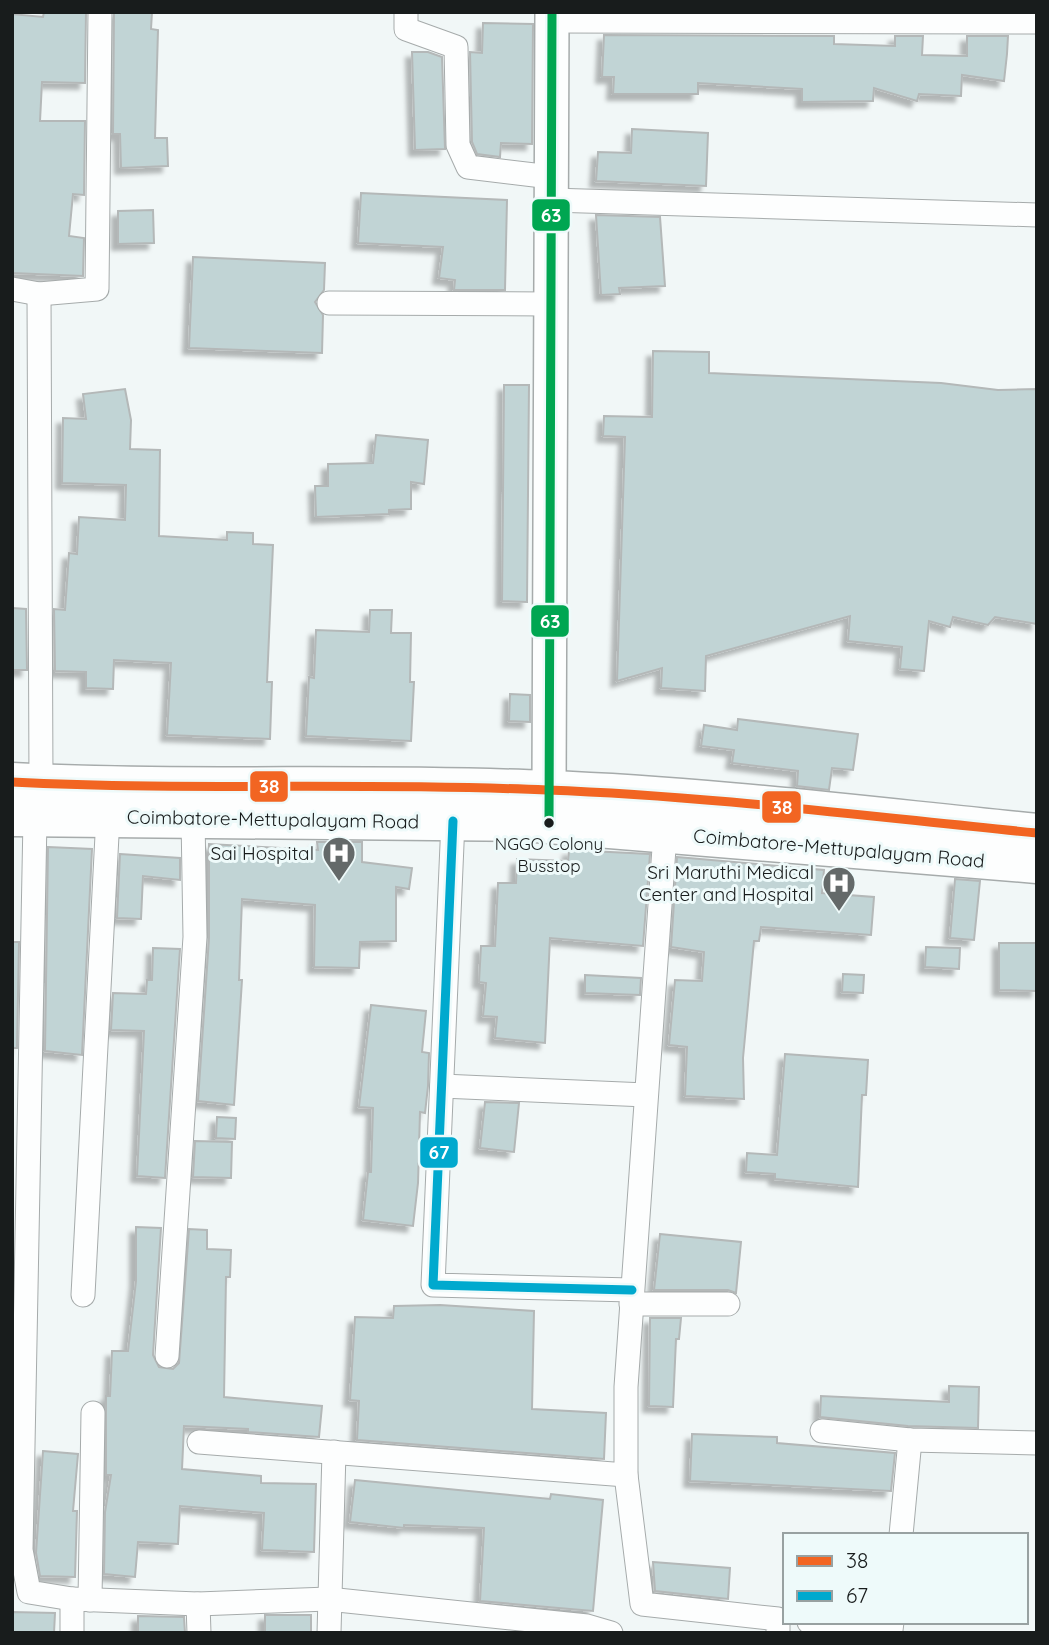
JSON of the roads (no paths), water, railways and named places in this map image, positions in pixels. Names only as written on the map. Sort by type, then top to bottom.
[{"type":"highway","points":[[25,800],[780,808],[1037,834]]},
{"type":"highway","name":"Coimbatore-Mettupalayam Road","points":[[25,800],[108,817],[453,821],[549,807],[665,834],[1037,864]]},
{"type":"street","points":[[12,289],[39,294],[97,289],[100,12]]},
{"type":"street","points":[[406,12],[406,29],[456,47],[458,145],[468,167],[551,188],[1037,215]]},
{"type":"street","points":[[549,807],[552,17],[1006,17],[1037,22]]},
{"type":"street","points":[[39,294],[25,800],[21,1550],[29,1592],[81,1600],[198,1604],[328,1599],[473,1623],[587,1626],[611,1633]]},
{"type":"street","points":[[329,303],[551,304]]},
{"type":"street","points":[[83,1295],[108,817]]},
{"type":"street","points":[[167,1356],[195,937],[193,818]]},
{"type":"street","points":[[453,821],[433,1285],[727,1304]]},
{"type":"street","points":[[665,834],[631,1297],[626,1475],[642,1604],[780,1624]]},
{"type":"street","points":[[442,1086],[646,1095]]},
{"type":"street","points":[[72,1633],[81,1600],[93,1413]]},
{"type":"street","points":[[822,1431],[910,1440],[1037,1443]]},
{"type":"street","points":[[901,1533],[910,1440]]},
{"type":"street","points":[[199,1442],[626,1475]]},
{"type":"street","points":[[329,1633],[334,1452]]},
{"type":"street","points":[[198,1604],[199,1633]]},
{"type":"street","points":[[830,1624],[891,1630],[892,1624]]},
{"type":"place","name":"NGGO Colony Busstop","points":[[549,823]]},
{"type":"place","name":"Sai Hospital","points":[[339,883]]},
{"type":"place","name":"Sri Maruthi Medical Center and Hospital","points":[[839,913]]}]
